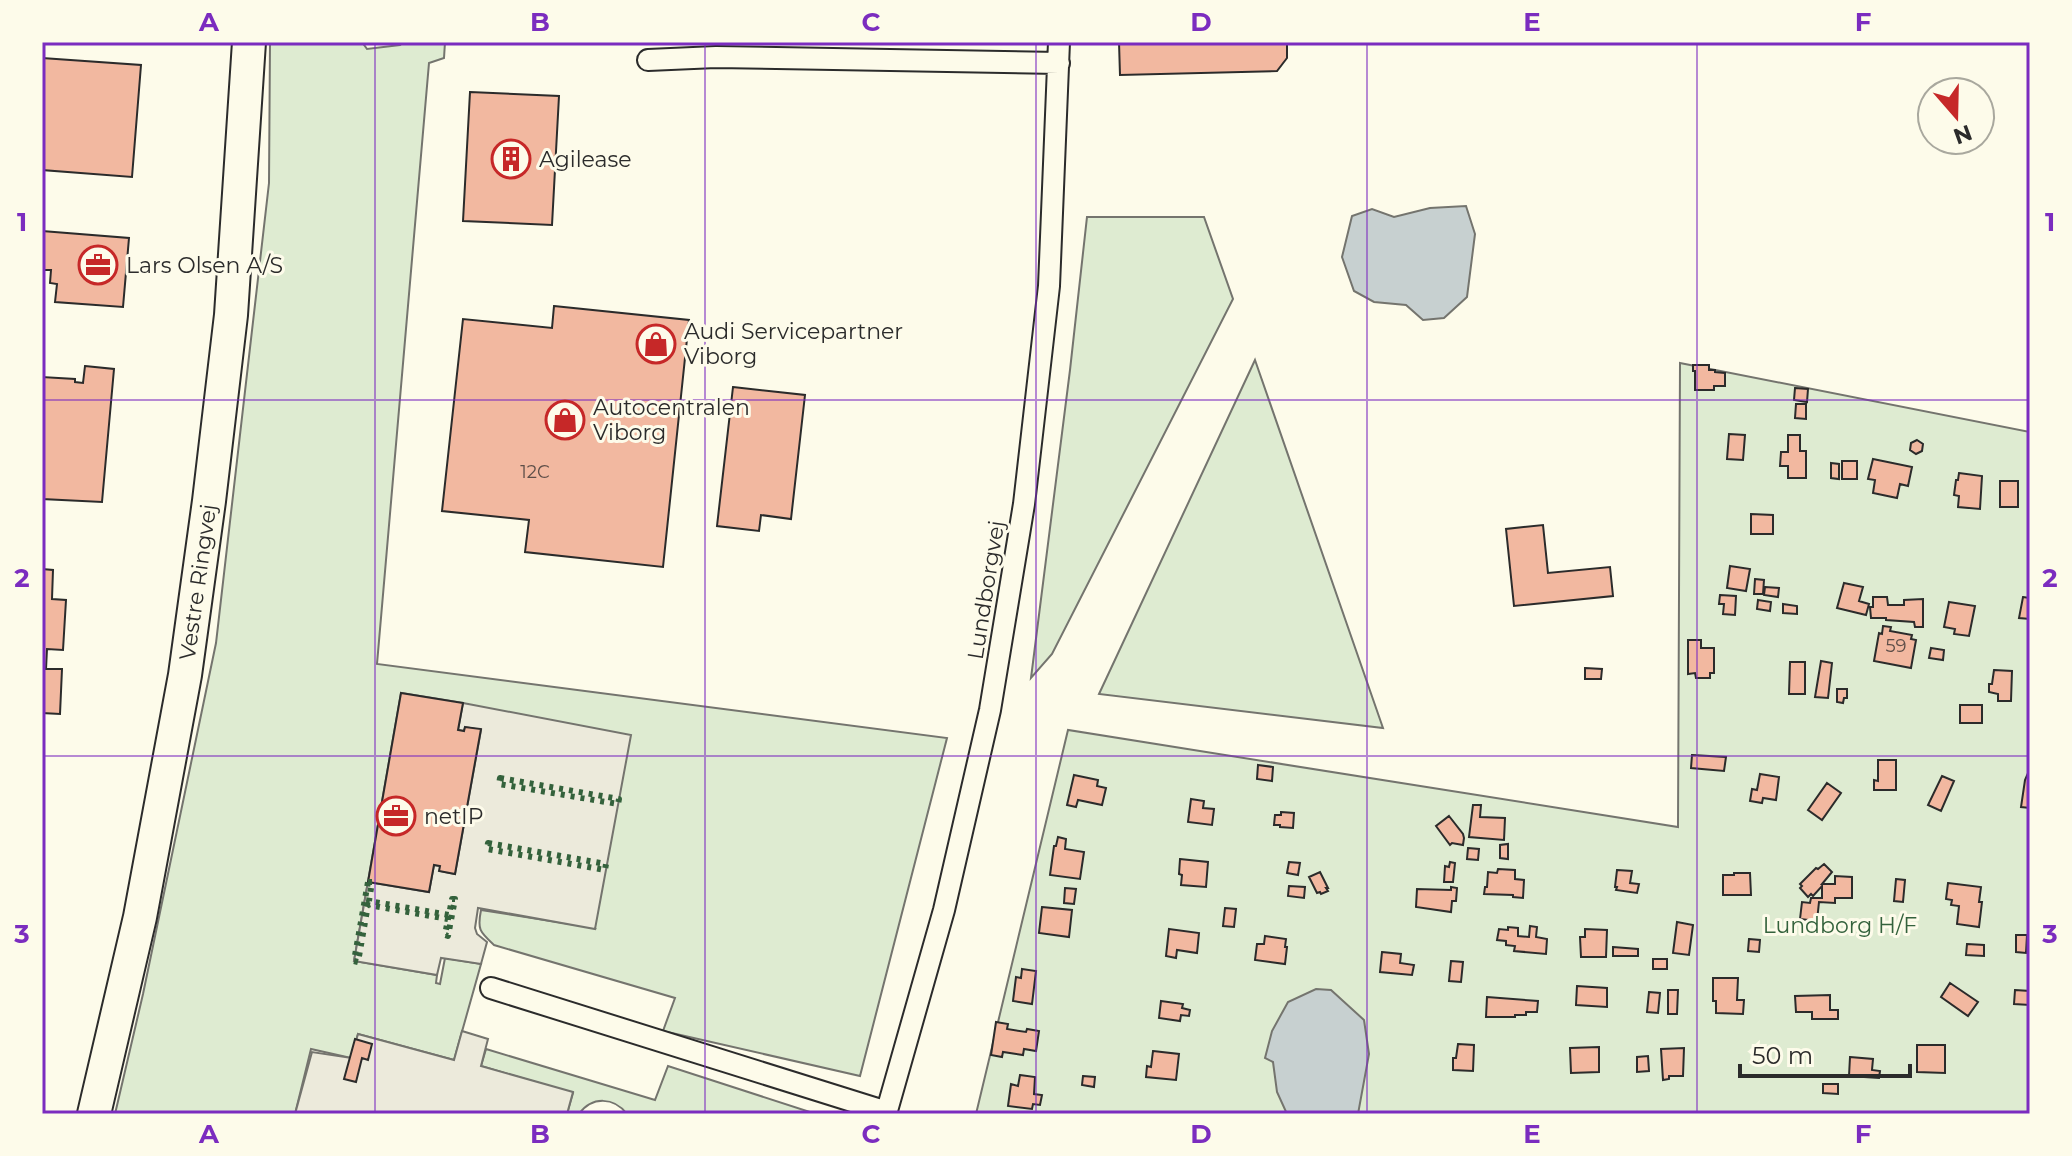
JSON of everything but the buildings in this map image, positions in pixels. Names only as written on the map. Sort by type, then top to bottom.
[{"type":"main road","name":"Vestre Ringvej","points":[[94,1114],[140,917],[185,675],[231,315],[249,42]]},
{"type":"street","name":"Lundborgvej","points":[[491,988],[887,1113],[944,910],[990,710],[1022,519],[1049,286],[1059,42]]},
{"type":"street","points":[[648,60],[716,57],[1059,63]]},
{"type":"green space","points":[[270,42],[362,42],[367,49],[404,42],[445,42],[444,58],[429,63],[377,664],[947,738],[860,1076],[663,1031],[675,998],[494,945],[481,930],[481,910],[595,928],[463,703],[401,693],[354,961],[437,975],[436,983],[440,984],[445,958],[481,964],[454,1060],[358,1034],[351,1058],[311,1049],[295,1114],[115,1114],[216,643],[269,183]]},
{"type":"green space","points":[[1087,217],[1204,217],[1233,299],[1052,654],[1031,678],[1070,370]]},
{"type":"green space","points":[[1255,360],[1383,728],[1099,694]]},
{"type":"green space","name":"Lundborg H/F","points":[[1680,363],[2030,432],[2030,1114],[976,1114],[1068,730],[1678,827]]},
{"type":"green space","points":[[486,1049],[655,1100],[668,1066],[816,1114],[627,1114],[616,1104],[603,1101],[590,1104],[579,1114],[567,1114],[573,1093],[481,1066]]},
{"type":"shaded area","points":[[1466,206],[1475,234],[1467,297],[1444,318],[1423,320],[1406,305],[1374,302],[1354,291],[1342,257],[1352,216],[1372,209],[1394,217],[1430,208]]},
{"type":"shaded area","points":[[463,703],[631,735],[595,929],[478,908],[475,928],[487,942],[481,964],[441,958],[437,975],[354,961],[368,882],[429,892],[434,865],[440,866],[440,871],[455,874],[481,730],[465,727],[464,731],[458,730]]},
{"type":"shaded area","points":[[1316,989],[1331,990],[1364,1020],[1369,1054],[1358,1114],[1287,1114],[1277,1092],[1273,1062],[1265,1058],[1272,1031],[1288,1002]]},
{"type":"shaded area","points":[[462,1031],[488,1039],[481,1066],[573,1092],[567,1114],[295,1114],[312,1052],[351,1058],[358,1034],[454,1060]]},
{"type":"hedge","points":[[500,778],[619,799],[618,804],[499,784],[500,778]]},
{"type":"hedge","points":[[488,843],[606,864],[605,870],[487,849],[488,843]]},
{"type":"hedge","points":[[368,882],[372,882],[369,901],[449,915],[452,899],[455,899],[448,936],[445,935],[448,919],[368,905],[358,962],[354,961],[368,882]]},
{"type":"place","name":"Agilease","points":[[511,159]]},
{"type":"place","name":"Lars Olsen A/S","points":[[98,265]]},
{"type":"place","name":"Audi Servicepartner Viborg","points":[[656,344]]},
{"type":"place","name":"Autocentralen Viborg","points":[[565,420]]},
{"type":"place","name":"netIP","points":[[396,816]]}]
